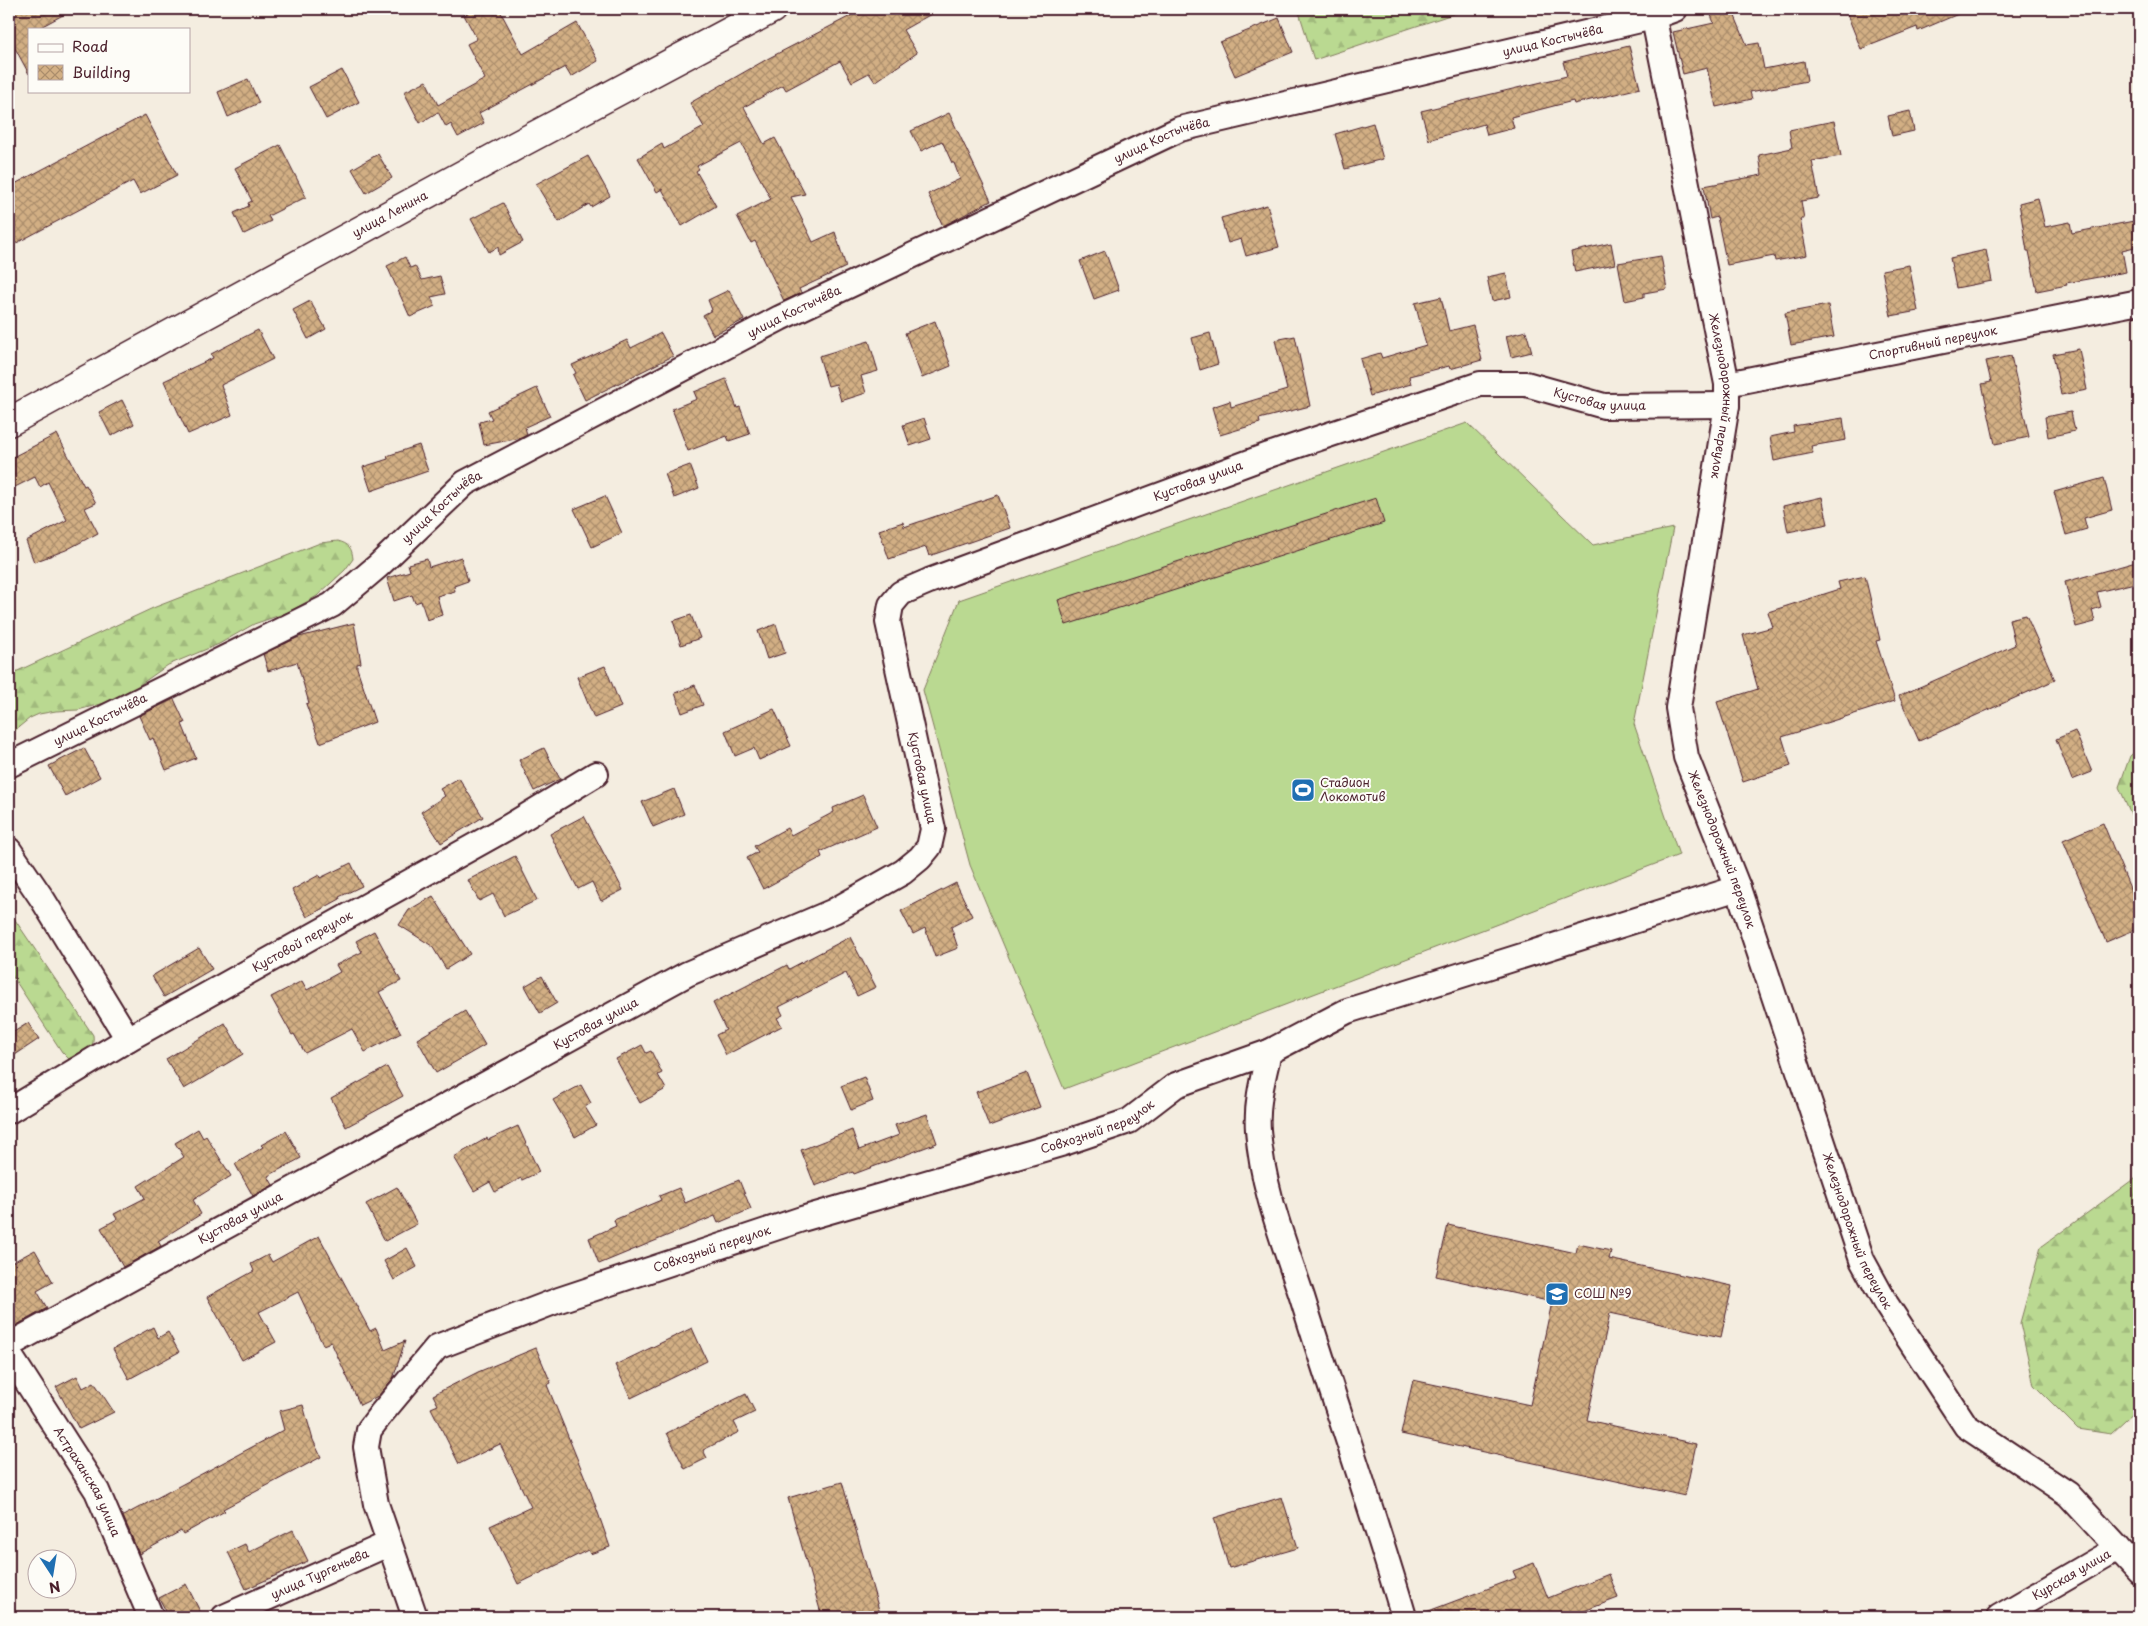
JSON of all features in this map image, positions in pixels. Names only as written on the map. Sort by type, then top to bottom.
[{"type":"main road","name":"улица Ленина","points":[[9,422],[519,144],[772,9]]},
{"type":"street","name":"улица Костычёва","points":[[9,765],[332,605],[378,566],[466,483],[780,318],[1180,129],[1652,13],[1675,9]]},
{"type":"street","name":"Железнодорожный переулок","points":[[1652,13],[1727,394],[1678,708],[1686,757],[1738,888],[1862,1260],[1886,1304],[1966,1426],[2068,1494],[2139,1571]]},
{"type":"street","name":"Спортивный переулок","points":[[1727,394],[2139,302]]},
{"type":"street","name":"Кустовая улица","points":[[9,1345],[688,974],[834,911],[903,872],[920,858],[929,847],[933,829],[888,622],[891,605],[901,593],[1269,455],[1480,384],[1526,384],[1604,406],[1727,394]]},
{"type":"street","name":"Кустовой переулок","points":[[9,1111],[128,1038],[510,826],[596,774]]},
{"type":"street","points":[[9,850],[43,900],[128,1038]]},
{"type":"street","name":"Совхозный переулок","points":[[415,1617],[388,1544],[376,1504],[366,1447],[370,1430],[381,1414],[437,1347],[559,1300],[802,1219],[1064,1143],[1129,1121],[1176,1085],[1269,1052],[1347,1011],[1738,888]]},
{"type":"street","points":[[1269,1052],[1259,1098],[1258,1128],[1262,1173],[1386,1554],[1404,1617]]},
{"type":"street","name":"Астраханская улица","points":[[9,1354],[97,1491],[151,1617]]},
{"type":"street","name":"улица Тургеньева","points":[[224,1617],[388,1544]]},
{"type":"street","name":"Курская улица","points":[[1998,1617],[2118,1548]]},
{"type":"green space","points":[[1298,9],[1468,9],[1314,60]]},
{"type":"green space","name":"Стадион Локомотив","points":[[1467,423],[1593,545],[1673,528],[1634,724],[1679,855],[1064,1089],[970,865],[923,690],[959,600]]},
{"type":"green space","points":[[338,541],[349,547],[353,559],[345,570],[317,596],[289,612],[254,624],[219,644],[168,665],[128,693],[112,701],[78,710],[39,714],[30,718],[9,735],[9,675],[153,608],[320,543]]},
{"type":"green space","points":[[2139,748],[2139,832],[2119,787],[2130,756]]},
{"type":"green space","points":[[9,911],[93,1035],[92,1045],[84,1054],[69,1059],[62,1052],[9,971]]},
{"type":"green space","points":[[2139,1175],[2139,1408],[2111,1434],[2078,1429],[2034,1385],[2020,1323],[2041,1247]]},
{"type":"building","points":[[9,9],[74,9],[39,28],[28,28],[28,72],[9,37]]},
{"type":"building","points":[[476,9],[499,9],[523,54],[577,23],[598,61],[571,77],[565,67],[479,113],[484,123],[458,137],[451,124],[446,127],[438,112],[420,123],[404,92],[426,81],[438,105],[485,79],[467,44],[477,39],[464,15]]},
{"type":"building","points":[[864,9],[940,9],[903,30],[917,53],[875,82],[869,73],[852,82],[840,61],[786,90],[783,85],[744,107],[764,144],[775,138],[805,194],[791,197],[813,242],[835,232],[846,267],[799,289],[801,293],[784,301],[755,241],[751,243],[737,216],[771,199],[741,143],[697,166],[699,169],[696,171],[716,206],[682,226],[662,189],[657,192],[638,158],[662,144],[664,149],[704,127],[690,103],[769,58]]},
{"type":"building","points":[[1726,9],[1732,9],[1747,45],[1759,43],[1764,69],[1804,61],[1807,81],[1750,92],[1752,99],[1716,107],[1707,68],[1683,74],[1673,32],[1714,23],[1711,15]]},
{"type":"building","points":[[1861,9],[1970,9],[1918,31],[1917,27],[1861,49],[1847,14]]},
{"type":"building","points":[[1279,18],[1293,52],[1235,76],[1220,42]]},
{"type":"building","points":[[1629,46],[1640,88],[1574,104],[1573,101],[1511,117],[1514,128],[1487,135],[1484,124],[1429,140],[1421,111],[1567,76],[1563,62]]},
{"type":"building","points":[[342,70],[359,102],[326,119],[309,87]]},
{"type":"building","points":[[248,79],[259,103],[228,117],[218,92]]},
{"type":"building","points":[[1910,111],[1914,131],[1892,136],[1888,116]]},
{"type":"building","points":[[949,113],[991,201],[943,226],[928,194],[960,179],[942,141],[921,151],[911,131]]},
{"type":"building","points":[[145,115],[177,175],[140,194],[133,181],[9,247],[9,187]]},
{"type":"building","points":[[1834,121],[1841,156],[1812,161],[1819,198],[1801,201],[1804,219],[1800,219],[1807,255],[1775,261],[1774,256],[1727,265],[1717,217],[1710,219],[1704,186],[1762,175],[1759,155],[1792,148],[1789,130]]},
{"type":"building","points":[[1373,123],[1383,159],[1345,169],[1335,134]]},
{"type":"building","points":[[280,145],[306,197],[268,216],[271,221],[244,234],[234,213],[249,206],[248,203],[252,201],[235,168]]},
{"type":"building","points":[[378,154],[392,178],[366,193],[352,169]]},
{"type":"building","points":[[588,156],[610,196],[591,207],[589,204],[559,222],[536,184]]},
{"type":"building","points":[[2038,198],[2045,227],[2070,222],[2072,233],[2139,220],[2139,246],[2122,250],[2126,272],[2066,283],[2067,285],[2037,291],[2029,251],[2027,251],[2019,203]]},
{"type":"building","points":[[503,203],[523,242],[499,255],[498,247],[489,252],[471,219]]},
{"type":"building","points":[[1267,205],[1279,247],[1246,256],[1241,239],[1228,243],[1221,218]]},
{"type":"building","points":[[1611,243],[1615,264],[1575,272],[1571,252]]},
{"type":"building","points":[[1986,250],[1992,281],[1956,288],[1950,258]]},
{"type":"building","points":[[1105,251],[1119,290],[1094,299],[1080,261]]},
{"type":"building","points":[[1661,256],[1667,289],[1644,293],[1644,297],[1625,301],[1618,263]]},
{"type":"building","points":[[405,257],[410,268],[415,266],[422,280],[440,276],[445,294],[431,297],[435,306],[410,317],[387,266]]},
{"type":"building","points":[[1909,265],[1918,311],[1891,316],[1882,270]]},
{"type":"building","points":[[1506,273],[1511,297],[1492,301],[1487,277]]},
{"type":"building","points":[[729,290],[744,320],[713,335],[703,315],[712,310],[708,300]]},
{"type":"building","points":[[1441,297],[1449,331],[1473,325],[1482,360],[1450,369],[1449,366],[1409,376],[1411,384],[1370,396],[1360,359],[1380,353],[1382,358],[1426,345],[1415,303]]},
{"type":"building","points":[[310,301],[326,329],[308,339],[293,310]]},
{"type":"building","points":[[1828,305],[1834,337],[1791,345],[1785,313]]},
{"type":"building","points":[[935,321],[951,366],[922,378],[905,333]]},
{"type":"building","points":[[258,330],[273,359],[221,385],[232,415],[188,434],[164,381],[213,358],[211,354]]},
{"type":"building","points":[[1526,331],[1532,352],[1511,357],[1506,336]]},
{"type":"building","points":[[661,333],[673,356],[585,400],[573,375],[576,373],[572,365],[627,340],[631,348]]},
{"type":"building","points":[[1210,333],[1218,364],[1200,370],[1192,338]]},
{"type":"building","points":[[1295,336],[1310,406],[1259,419],[1260,423],[1220,435],[1212,407],[1230,401],[1231,407],[1287,390],[1275,340]]},
{"type":"building","points":[[869,341],[878,371],[861,376],[866,393],[841,401],[836,384],[828,386],[819,356]]},
{"type":"building","points":[[2079,349],[2087,390],[2061,395],[2053,354]]},
{"type":"building","points":[[2011,356],[2029,437],[1995,444],[1982,384],[1991,382],[1986,361]]},
{"type":"building","points":[[726,379],[737,408],[740,407],[750,434],[729,441],[727,436],[688,451],[672,409],[697,399],[694,392]]},
{"type":"building","points":[[537,388],[550,416],[525,427],[527,435],[521,438],[484,445],[479,422],[492,419],[488,411]]},
{"type":"building","points":[[122,400],[134,424],[111,436],[99,412]]},
{"type":"building","points":[[2071,412],[2075,431],[2048,437],[2045,417]]},
{"type":"building","points":[[924,418],[931,439],[910,446],[903,425]]},
{"type":"building","points":[[1843,418],[1846,440],[1811,446],[1813,453],[1774,461],[1770,437],[1794,432],[1793,426]]},
{"type":"building","points":[[57,434],[84,486],[86,485],[96,503],[85,508],[98,533],[66,550],[34,562],[26,541],[67,520],[48,482],[40,487],[35,477],[9,490],[9,459]]},
{"type":"building","points":[[419,445],[428,471],[371,491],[363,467],[388,459],[387,456]]},
{"type":"building","points":[[690,465],[699,488],[674,498],[665,474]]},
{"type":"building","points":[[2104,478],[2112,510],[2084,518],[2087,529],[2066,535],[2054,492]]},
{"type":"building","points":[[998,495],[1010,528],[929,556],[926,547],[889,559],[879,530],[903,522],[904,527]]},
{"type":"building","points":[[605,496],[622,533],[592,547],[574,509]]},
{"type":"building","points":[[1822,497],[1828,524],[1788,532],[1783,506]]},
{"type":"building","points":[[1376,498],[1384,523],[1066,625],[1058,600]]},
{"type":"building","points":[[461,557],[468,581],[454,586],[455,591],[437,596],[442,615],[427,620],[421,601],[415,603],[412,595],[394,601],[387,578],[410,571],[408,564],[427,559],[429,567]]},
{"type":"building","points":[[2136,562],[2139,582],[2097,592],[2101,607],[2092,610],[2095,622],[2076,627],[2065,582]]},
{"type":"building","points":[[1865,576],[1880,640],[1876,641],[1895,701],[1782,737],[1791,766],[1743,782],[1717,702],[1758,689],[1743,635],[1773,627],[1768,612],[1840,589],[1838,582]]},
{"type":"building","points":[[691,615],[700,638],[681,645],[673,621]]},
{"type":"building","points":[[2026,615],[2055,680],[1919,741],[1899,696],[2015,645],[2009,619]]},
{"type":"building","points":[[354,623],[361,663],[357,664],[357,668],[375,722],[320,743],[306,704],[309,703],[297,662],[268,671],[263,654],[299,637]]},
{"type":"building","points":[[776,624],[785,653],[767,659],[758,631]]},
{"type":"building","points":[[605,666],[621,707],[594,718],[577,677]]},
{"type":"building","points":[[695,685],[703,705],[682,713],[675,693]]},
{"type":"building","points":[[174,699],[185,723],[182,724],[196,758],[166,770],[153,738],[150,740],[139,716]]},
{"type":"building","points":[[774,709],[791,746],[759,760],[754,748],[735,756],[725,731]]},
{"type":"building","points":[[2075,731],[2092,772],[2072,780],[2056,739]]},
{"type":"building","points":[[84,748],[100,777],[65,796],[49,766]]},
{"type":"building","points":[[544,748],[560,779],[534,791],[519,760]]},
{"type":"building","points":[[459,778],[483,817],[441,843],[421,812],[445,796],[440,789]]},
{"type":"building","points":[[674,789],[684,814],[653,827],[642,802]]},
{"type":"building","points":[[863,795],[877,827],[820,852],[822,857],[763,889],[747,858],[758,852],[754,846],[787,828],[791,835],[834,812],[833,808]]},
{"type":"building","points":[[584,816],[623,890],[601,901],[592,882],[578,889],[550,834]]},
{"type":"building","points":[[2103,823],[2139,910],[2139,928],[2106,942],[2063,840]]},
{"type":"building","points":[[515,856],[537,900],[504,916],[493,894],[479,901],[468,880]]},
{"type":"building","points":[[351,863],[362,886],[339,897],[340,899],[307,917],[292,890],[319,875],[320,878]]},
{"type":"building","points":[[956,883],[972,916],[951,927],[958,948],[935,957],[925,928],[913,934],[901,911]]},
{"type":"building","points":[[433,896],[470,954],[446,969],[432,946],[399,925],[409,910]]},
{"type":"building","points":[[374,931],[401,981],[379,992],[401,1033],[365,1052],[352,1029],[305,1053],[294,1034],[292,1035],[271,997],[302,981],[307,990],[340,972],[336,965],[362,952],[356,941]]},
{"type":"building","points":[[850,937],[876,987],[857,996],[846,973],[779,1007],[783,1015],[777,1018],[782,1026],[726,1055],[716,1035],[726,1030],[713,1003],[787,965],[789,969]]},
{"type":"building","points":[[199,948],[212,969],[164,997],[152,976]]},
{"type":"building","points":[[542,976],[557,1003],[540,1013],[525,986]]},
{"type":"building","points":[[465,1011],[485,1045],[436,1073],[417,1039]]},
{"type":"building","points":[[28,1023],[39,1039],[9,1059],[9,1035]]},
{"type":"building","points":[[225,1023],[243,1054],[184,1089],[166,1059]]},
{"type":"building","points":[[642,1045],[646,1053],[651,1051],[662,1073],[658,1075],[666,1089],[640,1103],[616,1059]]},
{"type":"building","points":[[387,1067],[403,1096],[346,1127],[331,1098]]},
{"type":"building","points":[[1027,1073],[1040,1107],[989,1126],[976,1092]]},
{"type":"building","points":[[864,1077],[873,1101],[851,1110],[841,1086]]},
{"type":"building","points":[[581,1085],[591,1103],[585,1107],[596,1125],[575,1137],[553,1100]]},
{"type":"building","points":[[927,1114],[937,1143],[854,1174],[853,1172],[815,1186],[801,1150],[852,1130],[859,1150],[899,1135],[895,1125]]},
{"type":"building","points":[[518,1126],[539,1172],[522,1180],[521,1178],[495,1192],[490,1182],[474,1191],[454,1157],[487,1138],[488,1140]]},
{"type":"building","points":[[198,1129],[203,1138],[206,1136],[231,1176],[193,1200],[201,1214],[158,1241],[161,1246],[123,1267],[101,1228],[117,1219],[114,1214],[145,1198],[138,1186],[184,1157],[175,1143]]},
{"type":"building","points":[[286,1131],[301,1158],[268,1176],[273,1185],[253,1196],[235,1164],[263,1147],[261,1145]]},
{"type":"building","points":[[739,1180],[751,1209],[718,1223],[715,1216],[599,1264],[589,1238],[616,1226],[614,1220],[661,1200],[659,1196],[679,1188],[685,1203]]},
{"type":"building","points":[[397,1187],[417,1224],[385,1241],[366,1204]]},
{"type":"building","points":[[1448,1225],[1576,1253],[1578,1244],[1611,1251],[1609,1259],[1732,1286],[1721,1337],[1610,1313],[1587,1420],[1696,1444],[1685,1496],[1401,1434],[1413,1380],[1530,1405],[1552,1302],[1436,1276]]},
{"type":"building","points":[[319,1236],[370,1331],[376,1328],[385,1350],[405,1341],[393,1379],[378,1396],[360,1405],[331,1342],[323,1345],[298,1292],[259,1312],[276,1342],[242,1360],[207,1297],[254,1271],[251,1264],[268,1255],[272,1262]]},
{"type":"building","points":[[407,1248],[417,1267],[394,1280],[384,1261]]},
{"type":"building","points":[[35,1250],[53,1282],[37,1291],[47,1308],[15,1326],[9,1314],[9,1264]]},
{"type":"building","points":[[153,1327],[158,1338],[168,1332],[179,1352],[129,1379],[113,1349]]},
{"type":"building","points":[[692,1328],[707,1361],[631,1398],[615,1365]]},
{"type":"building","points":[[536,1348],[551,1383],[547,1385],[590,1490],[610,1547],[590,1554],[588,1550],[518,1584],[490,1526],[531,1507],[500,1444],[459,1464],[431,1408],[438,1405],[433,1395],[478,1372]]},
{"type":"building","points":[[77,1376],[83,1388],[94,1382],[114,1412],[79,1429],[56,1387]]},
{"type":"building","points":[[746,1394],[755,1412],[734,1422],[739,1432],[703,1450],[707,1458],[685,1469],[667,1433]]},
{"type":"building","points":[[303,1405],[313,1440],[321,1457],[223,1509],[225,1511],[183,1534],[181,1531],[139,1554],[123,1516],[284,1430],[279,1411]]},
{"type":"building","points":[[842,1482],[881,1617],[822,1617],[788,1498]]},
{"type":"building","points":[[1282,1497],[1298,1548],[1229,1568],[1214,1518]]},
{"type":"building","points":[[293,1530],[308,1561],[246,1589],[228,1552],[245,1544],[249,1552]]},
{"type":"building","points":[[1534,1563],[1548,1598],[1609,1574],[1618,1598],[1568,1617],[1418,1617],[1418,1615],[1516,1578],[1513,1571]]},
{"type":"building","points":[[186,1584],[203,1617],[169,1617],[159,1598]]},
{"type":"place","name":"Стадион Локомотив","points":[[1303,790]]},
{"type":"place","name":"СОШ №9","points":[[1557,1294]]}]
